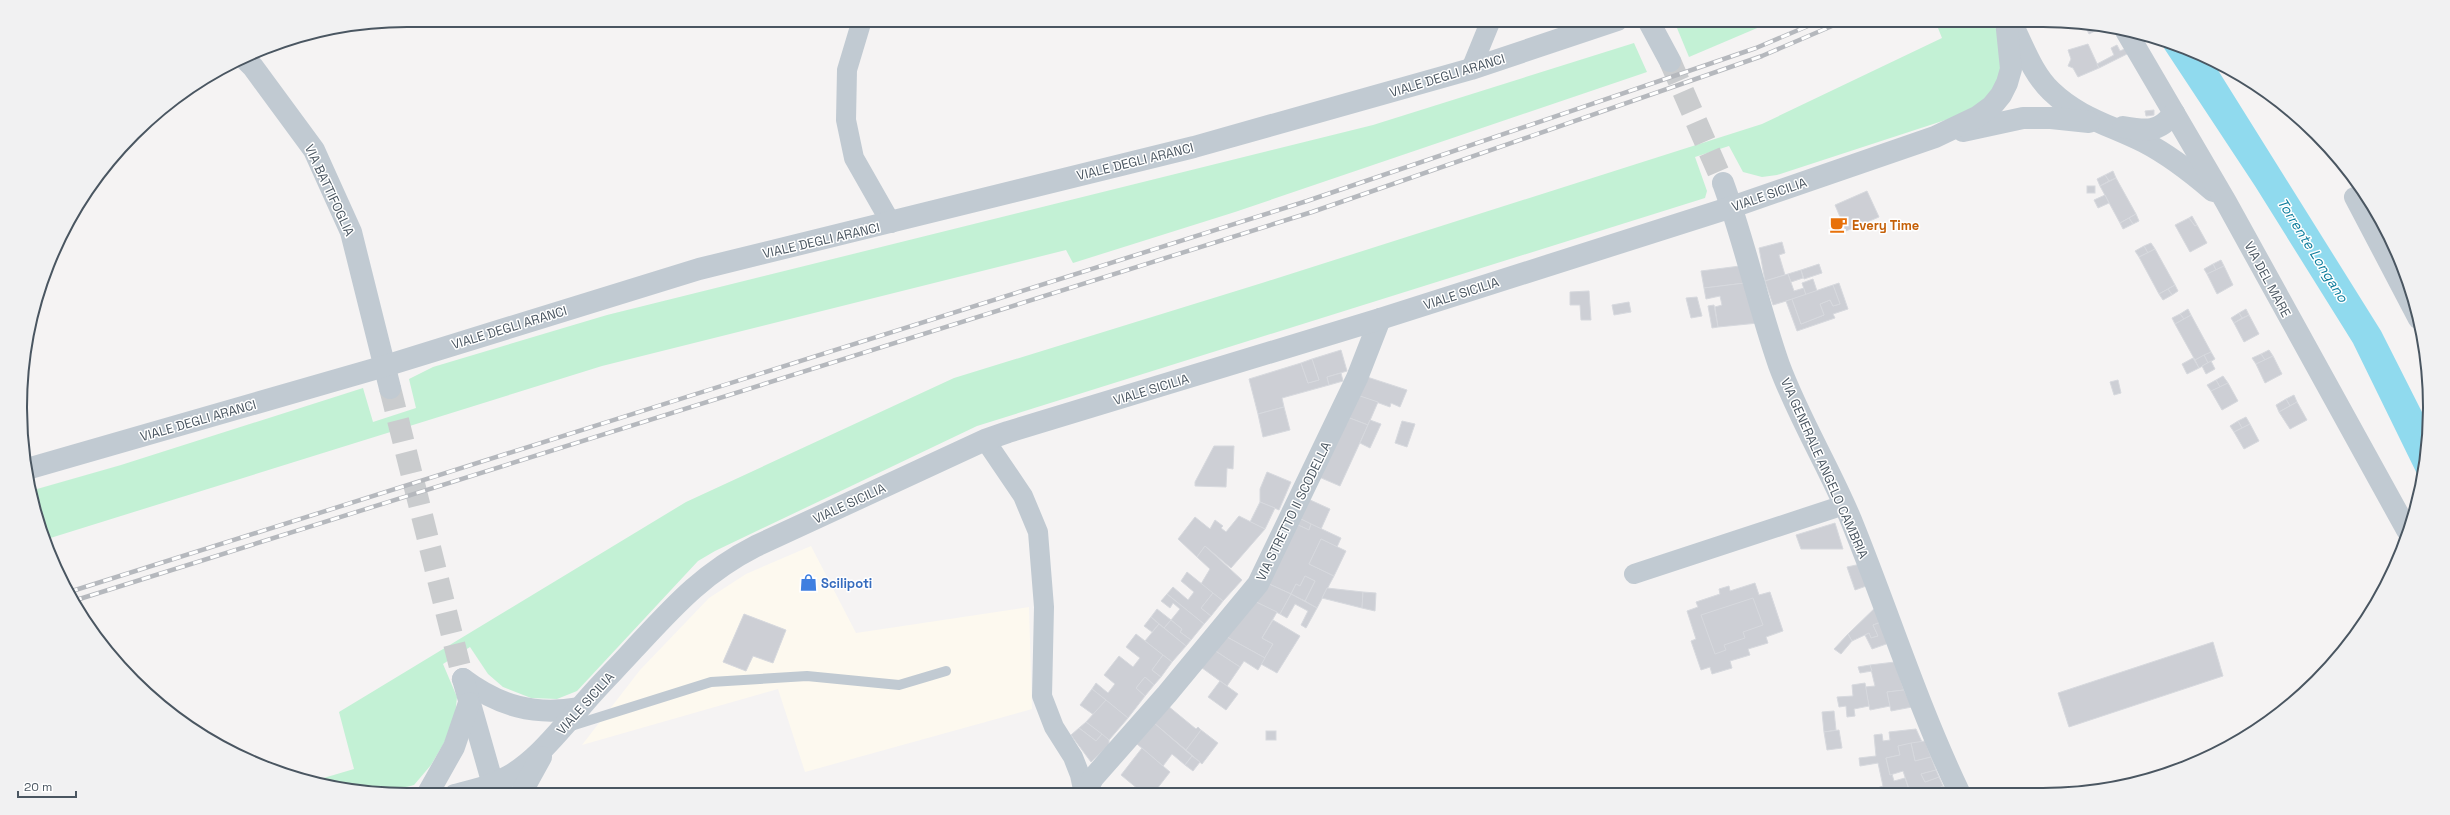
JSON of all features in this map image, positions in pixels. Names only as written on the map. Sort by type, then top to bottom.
[{"type":"street","points":[[860,27],[847,70],[846,120],[854,158],[891,223]]},
{"type":"street","points":[[1471,69],[1488,27]]},
{"type":"street","name":"VIALE DEGLI ARANCI","points":[[32,468],[385,366],[699,269],[891,223],[1194,147],[1471,69],[1596,27]]},
{"type":"street","points":[[1652,27],[1670,61]]},
{"type":"street","points":[[1935,137],[1977,117],[1992,106],[2001,95],[2007,83],[2011,69],[2008,27]]},
{"type":"street","points":[[2012,27],[2036,71],[2050,90],[2070,108],[2096,122],[2142,142],[2167,155],[2226,202]]},
{"type":"street","name":"VIA DEL MARE","points":[[2130,37],[2226,202],[2404,525]]},
{"type":"street","name":"VIA BATTIFOGLIA","points":[[248,62],[314,150],[351,232],[390,388]]},
{"type":"street","points":[[1935,137],[2023,118],[2051,118],[2096,122],[2149,130],[2160,127],[2174,113]]},
{"type":"street","name":"VIALE SICILIA","points":[[496,788],[555,736],[579,708],[693,587],[730,560],[985,440],[1380,320],[1732,207],[1935,137]]},
{"type":"street","name":"VIA GENERALE ANGELO CAMBRIA","points":[[1723,183],[1732,207],[1784,378],[1804,424],[1844,505],[1887,612],[1912,685],[1957,788]]},
{"type":"street","points":[[2359,196],[2354,197],[2407,297]]},
{"type":"street","name":"VIA STRETTO II SCODELLA","points":[[1087,788],[1093,778],[1167,694],[1258,584],[1353,385],[1380,320]]},
{"type":"street","points":[[985,440],[1023,496],[1038,532],[1044,607],[1042,696],[1054,727],[1073,757],[1080,775],[1083,788]]},
{"type":"street","points":[[1634,574],[1844,505]]},
{"type":"street","points":[[493,788],[469,703],[464,679],[486,695],[518,708],[559,712],[579,708]]},
{"type":"street","points":[[431,788],[454,746],[469,703]]},
{"type":"street","points":[[524,788],[555,736]]},
{"type":"lane","points":[[555,736],[711,682],[806,676],[900,685],[946,671]]},
{"type":"shaded area","name":"Scilipoti","points":[[811,546],[856,633],[1029,607],[1032,709],[805,772],[778,689],[582,745],[640,670],[709,598],[746,574]],"holes":[[[744,614],[785,630],[773,663],[753,656],[746,671],[723,662]]]},
{"type":"green space","points":[[1679,27],[1760,27],[1689,57],[1677,28]]},
{"type":"green space","points":[[1995,27],[1999,34],[2004,71],[1993,92],[1970,112],[1777,175],[1762,177],[1743,172],[1729,146],[1695,157],[1707,191],[1705,198],[977,426],[715,551],[698,561],[577,691],[557,699],[531,698],[503,687],[488,674],[470,647],[443,664],[457,697],[455,716],[448,736],[431,765],[414,785],[404,788],[383,787],[358,785],[322,778],[354,769],[339,712],[686,502],[954,378],[1262,283],[1762,124],[1942,38],[1938,28]]},
{"type":"green space","points":[[1634,43],[1647,72],[1235,212],[1073,263],[1066,250],[602,366],[50,538],[47,530],[36,489],[121,465],[363,388],[373,422],[416,408],[409,379],[433,367],[607,315],[1373,125]]},
{"type":"water","name":"Torrente Longano","points":[[2163,46],[2218,70],[2381,331],[2423,414],[2417,474],[2353,343],[2255,186]]},
{"type":"building","points":[[2087,30],[2096,31],[2089,34]]},
{"type":"building","points":[[2088,44],[2099,68],[2078,77],[2073,68],[2068,66],[2071,59],[2068,50]]},
{"type":"building","points":[[2117,45],[2120,51],[2127,48],[2129,53],[2099,68],[2097,64],[2114,55],[2111,48]]},
{"type":"building","points":[[2154,110],[2154,115],[2146,116],[2145,111]]},
{"type":"building","points":[[2113,171],[2116,178],[2109,181],[2105,175]]},
{"type":"building","points":[[2105,175],[2109,181],[2100,186],[2097,179]]},
{"type":"building","points":[[2116,178],[2136,214],[2120,223],[2100,186]]},
{"type":"building","points":[[2087,186],[2095,186],[2095,193],[2087,193]]},
{"type":"building","points":[[1867,191],[1879,217],[1846,231],[1835,205]]},
{"type":"building","points":[[2105,195],[2109,203],[2098,208],[2094,200]]},
{"type":"building","points":[[2136,214],[2139,221],[2133,224],[2129,218]]},
{"type":"building","points":[[2192,216],[2197,225],[2195,226],[2189,218]]},
{"type":"building","points":[[2129,218],[2133,224],[2123,229],[2120,223]]},
{"type":"building","points":[[2189,218],[2195,226],[2197,225],[2207,243],[2190,252],[2175,225]]},
{"type":"building","points":[[1782,242],[1785,253],[1779,255],[1785,275],[1765,281],[1759,248]]},
{"type":"building","points":[[2151,243],[2155,249],[2148,253],[2144,246]]},
{"type":"building","points":[[2144,246],[2148,253],[2139,257],[2135,251]]},
{"type":"building","points":[[2155,249],[2175,285],[2159,294],[2139,257]]},
{"type":"building","points":[[2221,260],[2224,266],[2216,270],[2213,264]]},
{"type":"building","points":[[1819,264],[1822,273],[1804,279],[1801,270]]},
{"type":"building","points":[[2213,264],[2216,270],[2207,274],[2204,269]]},
{"type":"building","points":[[1740,266],[1745,283],[1704,288],[1701,271]]},
{"type":"building","points":[[2224,266],[2233,285],[2217,294],[2207,274]]},
{"type":"building","points":[[1801,270],[1803,278],[1791,282],[1788,274]]},
{"type":"building","points":[[1788,274],[1794,291],[1804,288],[1806,295],[1773,305],[1765,281]]},
{"type":"building","points":[[1813,279],[1817,291],[1806,295],[1802,283]]},
{"type":"building","points":[[1745,283],[1758,323],[1718,327],[1715,307],[1722,305],[1720,296],[1706,299],[1704,288]]},
{"type":"building","points":[[1839,283],[1848,309],[1833,314],[1835,318],[1797,331],[1786,301],[1792,299],[1801,324],[1824,315],[1820,304],[1830,300],[1833,306],[1840,304],[1833,285]]},
{"type":"building","points":[[1833,285],[1840,304],[1833,306],[1830,300],[1820,304],[1824,315],[1801,324],[1792,299]]},
{"type":"building","points":[[2175,285],[2178,291],[2172,295],[2168,289]]},
{"type":"building","points":[[2168,289],[2172,295],[2163,300],[2159,294]]},
{"type":"building","points":[[1589,291],[1591,320],[1581,320],[1580,305],[1570,305],[1570,292]]},
{"type":"building","points":[[1697,297],[1702,316],[1691,318],[1686,298]]},
{"type":"building","points":[[1629,302],[1631,312],[1614,315],[1612,305]]},
{"type":"building","points":[[1714,305],[1718,327],[1712,328],[1708,306]]},
{"type":"building","points":[[2188,309],[2191,315],[2184,319],[2180,314]]},
{"type":"building","points":[[2246,309],[2249,315],[2242,318],[2239,313]]},
{"type":"building","points":[[2239,313],[2242,318],[2234,323],[2231,318]]},
{"type":"building","points":[[2180,314],[2184,319],[2175,324],[2172,318]]},
{"type":"building","points":[[2191,315],[2211,352],[2195,360],[2175,324]]},
{"type":"building","points":[[2249,315],[2259,334],[2244,342],[2234,323]]},
{"type":"building","points":[[1341,350],[1347,371],[1327,377],[1329,385],[1282,398],[1284,407],[1258,414],[1249,379],[1301,363],[1308,383],[1319,380],[1312,359]]},
{"type":"building","points":[[2269,350],[2273,356],[2265,360],[2261,354]]},
{"type":"building","points":[[2211,352],[2215,359],[2208,363],[2204,355]]},
{"type":"building","points":[[2261,354],[2265,360],[2256,364],[2252,358]]},
{"type":"building","points":[[2204,355],[2208,363],[2199,368],[2195,360]]},
{"type":"building","points":[[2273,356],[2282,374],[2265,383],[2256,364]]},
{"type":"building","points":[[2193,358],[2199,368],[2187,374],[2182,364]]},
{"type":"building","points":[[1312,359],[1319,380],[1308,383],[1301,363]]},
{"type":"building","points":[[2211,361],[2215,369],[2206,374],[2202,366]]},
{"type":"building","points":[[1341,373],[1343,381],[1329,385],[1327,377]]},
{"type":"building","points":[[1364,376],[1407,390],[1400,407],[1391,403],[1390,407],[1357,395]]},
{"type":"building","points":[[2223,376],[2228,383],[2220,387],[2216,380]]},
{"type":"building","points":[[2118,380],[2121,393],[2114,395],[2110,382]]},
{"type":"building","points":[[2216,380],[2220,387],[2211,391],[2207,385]]},
{"type":"building","points":[[2228,383],[2238,401],[2222,410],[2211,391]]},
{"type":"building","points":[[1357,395],[1378,402],[1368,425],[1347,417]]},
{"type":"building","points":[[2294,395],[2297,402],[2290,406],[2286,399]]},
{"type":"building","points":[[2286,399],[2290,406],[2279,412],[2276,405]]},
{"type":"building","points":[[2297,402],[2307,420],[2290,429],[2279,412]]},
{"type":"building","points":[[1284,407],[1290,430],[1263,437],[1258,414]]},
{"type":"building","points":[[1347,417],[1368,425],[1340,486],[1319,477]]},
{"type":"building","points":[[2246,417],[2250,424],[2242,428],[2238,421]]},
{"type":"building","points":[[1370,420],[1381,424],[1370,448],[1360,443]]},
{"type":"building","points":[[1402,421],[1415,424],[1407,447],[1395,443]]},
{"type":"building","points":[[2238,421],[2242,428],[2234,432],[2230,426]]},
{"type":"building","points":[[2250,424],[2259,441],[2244,449],[2234,432]]},
{"type":"building","points":[[1214,446],[1234,446],[1233,469],[1227,468],[1226,487],[1195,486],[1195,482]]},
{"type":"building","points":[[1267,472],[1291,482],[1279,510],[1260,502],[1260,489]]},
{"type":"building","points":[[1308,499],[1330,509],[1321,529],[1299,518]]},
{"type":"building","points":[[1260,502],[1275,508],[1265,529],[1250,522]]},
{"type":"building","points":[[1239,516],[1265,529],[1231,568],[1205,546],[1197,557],[1178,539],[1195,517],[1210,529],[1215,520],[1223,526],[1221,528],[1226,532]]},
{"type":"building","points":[[1299,518],[1311,524],[1309,530],[1296,524]]},
{"type":"building","points":[[1835,523],[1843,549],[1801,549],[1796,535]]},
{"type":"building","points":[[1296,524],[1309,530],[1311,524],[1341,538],[1337,547],[1321,539],[1309,564],[1334,576],[1317,608],[1305,601],[1315,581],[1305,576],[1300,586],[1296,584],[1291,594],[1267,583]]},
{"type":"building","points":[[1321,539],[1346,551],[1334,576],[1309,564]]},
{"type":"building","points":[[1205,546],[1242,580],[1223,601],[1201,584],[1210,569],[1197,557]]},
{"type":"building","points":[[1861,564],[1869,585],[1855,590],[1847,567]]},
{"type":"building","points":[[1187,572],[1213,593],[1201,608],[1211,616],[1204,624],[1167,594],[1173,587],[1188,600],[1194,592],[1181,581]]},
{"type":"building","points":[[1305,576],[1315,581],[1305,601],[1291,594],[1296,584],[1300,586]]},
{"type":"building","points":[[1267,583],[1291,594],[1280,614],[1254,601]]},
{"type":"building","points":[[1755,583],[1759,595],[1770,592],[1783,631],[1766,637],[1768,643],[1748,649],[1750,655],[1730,661],[1732,668],[1712,674],[1710,667],[1701,670],[1691,641],[1696,639],[1687,611],[1698,607],[1696,602],[1720,594],[1719,589],[1729,586],[1730,591]]},
{"type":"building","points":[[1327,588],[1363,592],[1362,608],[1322,598]]},
{"type":"building","points":[[1363,592],[1376,593],[1375,611],[1362,608]]},
{"type":"building","points":[[1213,593],[1223,601],[1211,616],[1201,608]]},
{"type":"building","points":[[1167,594],[1204,624],[1191,640],[1180,632],[1182,629],[1171,620],[1180,609],[1173,603],[1170,608],[1161,601]]},
{"type":"building","points":[[1291,594],[1317,608],[1306,628],[1301,625],[1308,611],[1295,604],[1287,618],[1280,614]]},
{"type":"building","points":[[1753,598],[1763,625],[1743,632],[1745,638],[1724,645],[1726,650],[1715,654],[1701,615]]},
{"type":"building","points":[[1254,601],[1277,612],[1262,638],[1273,644],[1265,658],[1227,637]]},
{"type":"building","points":[[1878,605],[1884,621],[1873,625],[1878,636],[1871,638],[1869,633],[1852,641],[1848,634]]},
{"type":"building","points":[[1157,609],[1171,620],[1164,628],[1151,617]]},
{"type":"building","points":[[744,614],[786,630],[773,663],[753,656],[746,671],[723,662]]},
{"type":"building","points":[[1151,617],[1159,624],[1152,632],[1144,626]]},
{"type":"building","points":[[1171,620],[1182,629],[1180,632],[1191,640],[1186,646],[1164,628]]},
{"type":"building","points":[[1273,620],[1300,636],[1277,673],[1261,664],[1273,644],[1262,638]]},
{"type":"building","points":[[1884,621],[1892,642],[1872,649],[1865,635],[1869,633],[1871,638],[1878,636],[1873,625]]},
{"type":"building","points":[[1159,624],[1186,646],[1172,662],[1145,641]]},
{"type":"building","points":[[1136,634],[1163,655],[1152,670],[1161,677],[1154,685],[1145,677],[1136,688],[1145,696],[1128,718],[1092,689],[1096,683],[1108,693],[1115,684],[1104,675],[1119,656],[1133,667],[1140,658],[1126,647]]},
{"type":"building","points":[[1848,634],[1852,641],[1841,654],[1834,649]]},
{"type":"building","points":[[1227,637],[1265,658],[1258,670],[1244,661],[1240,667],[1214,650]]},
{"type":"building","points":[[2213,642],[2223,676],[2069,727],[2058,693]]},
{"type":"building","points":[[1214,650],[1240,667],[1227,686],[1198,665]]},
{"type":"building","points":[[1163,655],[1172,662],[1161,677],[1152,670]]},
{"type":"building","points":[[1895,662],[1904,690],[1887,692],[1890,706],[1870,710],[1865,687],[1875,686],[1870,665]]},
{"type":"building","points":[[1870,665],[1872,671],[1860,673],[1858,667]]},
{"type":"building","points":[[1145,677],[1154,685],[1145,696],[1136,688]]},
{"type":"building","points":[[1220,681],[1238,694],[1226,710],[1208,697]]},
{"type":"building","points":[[1865,683],[1869,706],[1854,709],[1855,716],[1847,717],[1846,706],[1839,707],[1837,697],[1853,696],[1852,685]]},
{"type":"building","points":[[1092,689],[1106,700],[1094,715],[1080,705]]},
{"type":"building","points":[[1904,690],[1912,707],[1891,711],[1887,692]]},
{"type":"building","points":[[1106,700],[1128,718],[1109,740],[1086,722]]},
{"type":"building","points":[[1168,706],[1196,729],[1198,727],[1201,730],[1186,750],[1154,723]]},
{"type":"building","points":[[1834,711],[1836,730],[1824,732],[1822,712]]},
{"type":"building","points":[[1086,722],[1102,734],[1096,741],[1079,728]]},
{"type":"building","points":[[1154,723],[1192,756],[1185,765],[1172,754],[1163,766],[1137,744]]},
{"type":"building","points":[[1079,728],[1096,741],[1102,734],[1109,740],[1109,745],[1091,762],[1071,735]]},
{"type":"building","points":[[1916,729],[1922,742],[1898,746],[1900,755],[1886,758],[1890,775],[1892,774],[1894,781],[1905,778],[1908,787],[1906,788],[1877,788],[1883,786],[1878,763],[1860,766],[1859,758],[1876,756],[1874,735],[1882,734],[1883,741],[1890,740],[1889,732]]},
{"type":"building","points":[[1201,730],[1218,743],[1202,764],[1186,750]]},
{"type":"building","points":[[1839,730],[1842,748],[1827,750],[1824,732]]},
{"type":"building","points":[[1266,731],[1276,731],[1276,740],[1266,740]]},
{"type":"building","points":[[1925,741],[1931,757],[1915,761],[1911,743]]},
{"type":"building","points":[[1911,743],[1915,761],[1931,757],[1936,770],[1921,774],[1925,782],[1939,777],[1943,786],[1939,788],[1909,788],[1903,771],[1890,775],[1886,758],[1900,755],[1898,746]]},
{"type":"building","points":[[1142,748],[1170,772],[1158,788],[1137,788],[1121,775]]},
{"type":"building","points":[[1192,756],[1200,762],[1193,771],[1185,765]]},
{"type":"building","points":[[1936,770],[1939,777],[1925,782],[1921,774]]},
{"type":"tunnel","points":[[1670,61],[1723,183]]},
{"type":"tunnel","points":[[390,388],[463,679]]},
{"type":"railway","points":[[74,590],[1307,201],[1756,48],[1806,27]]},
{"type":"railway","points":[[79,599],[1312,212],[1762,56],[1830,27]]},
{"type":"place","name":"Every Time","points":[[1839,225]]},
{"type":"place","name":"Scilipoti","points":[[808,583]]}]
